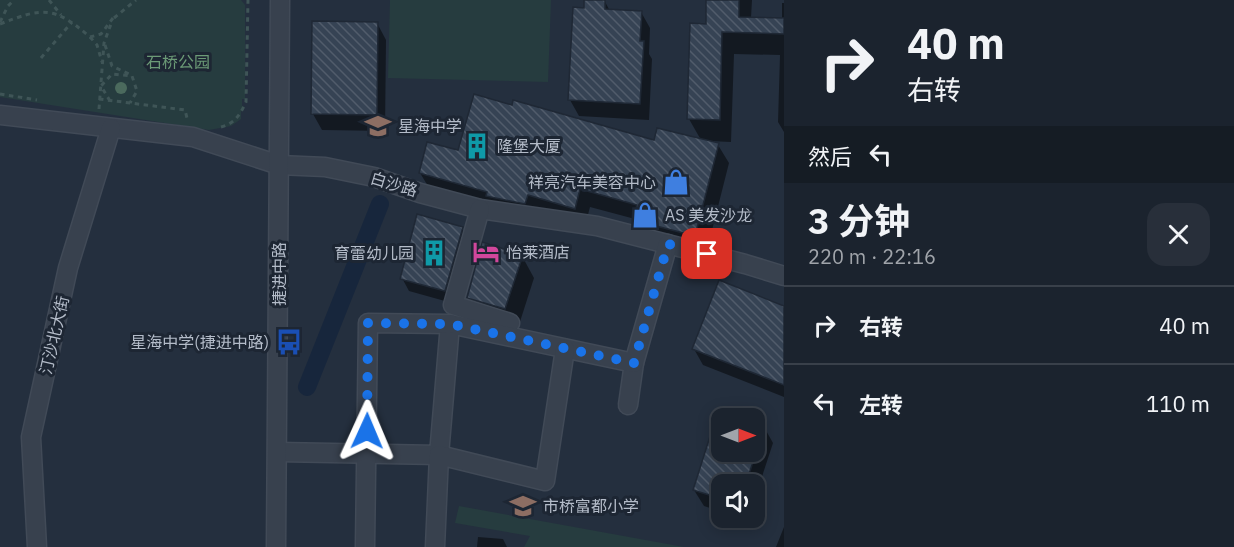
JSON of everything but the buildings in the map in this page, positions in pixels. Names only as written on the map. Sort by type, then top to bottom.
[{"type":"street","name":"捷进中路","points":[[276,547],[280,0]]},
{"type":"street","name":"白沙路","points":[[0,115],[109,120],[193,137],[279,165],[324,167],[374,177],[420,193],[480,208],[597,226],[784,276]]},
{"type":"street","name":"汀沙北大街","points":[[38,547],[31,437],[69,268],[109,120]]},
{"type":"street","points":[[480,208],[453,305],[510,323]]},
{"type":"street","points":[[628,405],[634,363],[668,244]]},
{"type":"street","points":[[365,547],[368,323],[450,324],[634,363]]},
{"type":"street","points":[[435,547],[439,455],[450,324]]},
{"type":"street","points":[[278,452],[439,455],[545,481],[565,349]]},
{"type":"path","points":[[0,23],[8,6],[14,0]]},
{"type":"path","points":[[49,0],[61,15],[97,45],[102,64]]},
{"type":"path","points":[[90,37],[101,34],[113,18],[136,0]]},
{"type":"path","points":[[219,128],[231,124],[241,114],[246,102],[248,0]]},
{"type":"path","points":[[0,23],[27,13],[45,12],[61,15]]},
{"type":"path","points":[[109,120],[99,110],[99,99],[104,43],[113,18]]},
{"type":"path","points":[[41,58],[72,22]]},
{"type":"path","points":[[104,43],[112,66],[132,76],[137,91],[130,103]]},
{"type":"path","points":[[100,86],[111,74],[132,76]]},
{"type":"path","points":[[100,86],[110,101]]},
{"type":"path","points":[[0,94],[44,101]]},
{"type":"path","points":[[99,99],[185,110],[187,118],[194,121]]},
{"type":"path","points":[[137,113],[138,104]]},
{"type":"green space","name":"石桥公园","points":[[0,0],[241,0],[245,5],[245,99],[242,99],[242,106],[244,106],[241,119],[231,126],[209,130],[0,97]]},
{"type":"green space","points":[[390,0],[551,0],[548,82],[388,78]]},
{"type":"green space","points":[[459,506],[684,547],[524,547],[530,536],[455,523]]},
{"type":"waterway","points":[[307,387],[380,204]]},
{"type":"place","name":"星海中学","points":[[378,126]]},
{"type":"place","name":"隆堡大厦","points":[[477,146]]},
{"type":"place","name":"祥亮汽车美容中心","points":[[676,182]]},
{"type":"place","name":"AS 美发沙龙","points":[[645,215]]},
{"type":"place","name":"怡莱酒店","points":[[486,252]]},
{"type":"place","name":"育蕾幼儿园","points":[[434,253]]},
{"type":"place","name":"星海中学(捷进中路)","points":[[289,342]]},
{"type":"place","name":"市桥富都小学","points":[[523,506]]},
{"type":"route","points":[[367,431],[368,323],[450,324],[634,363],[668,244],[707,254]]}]
